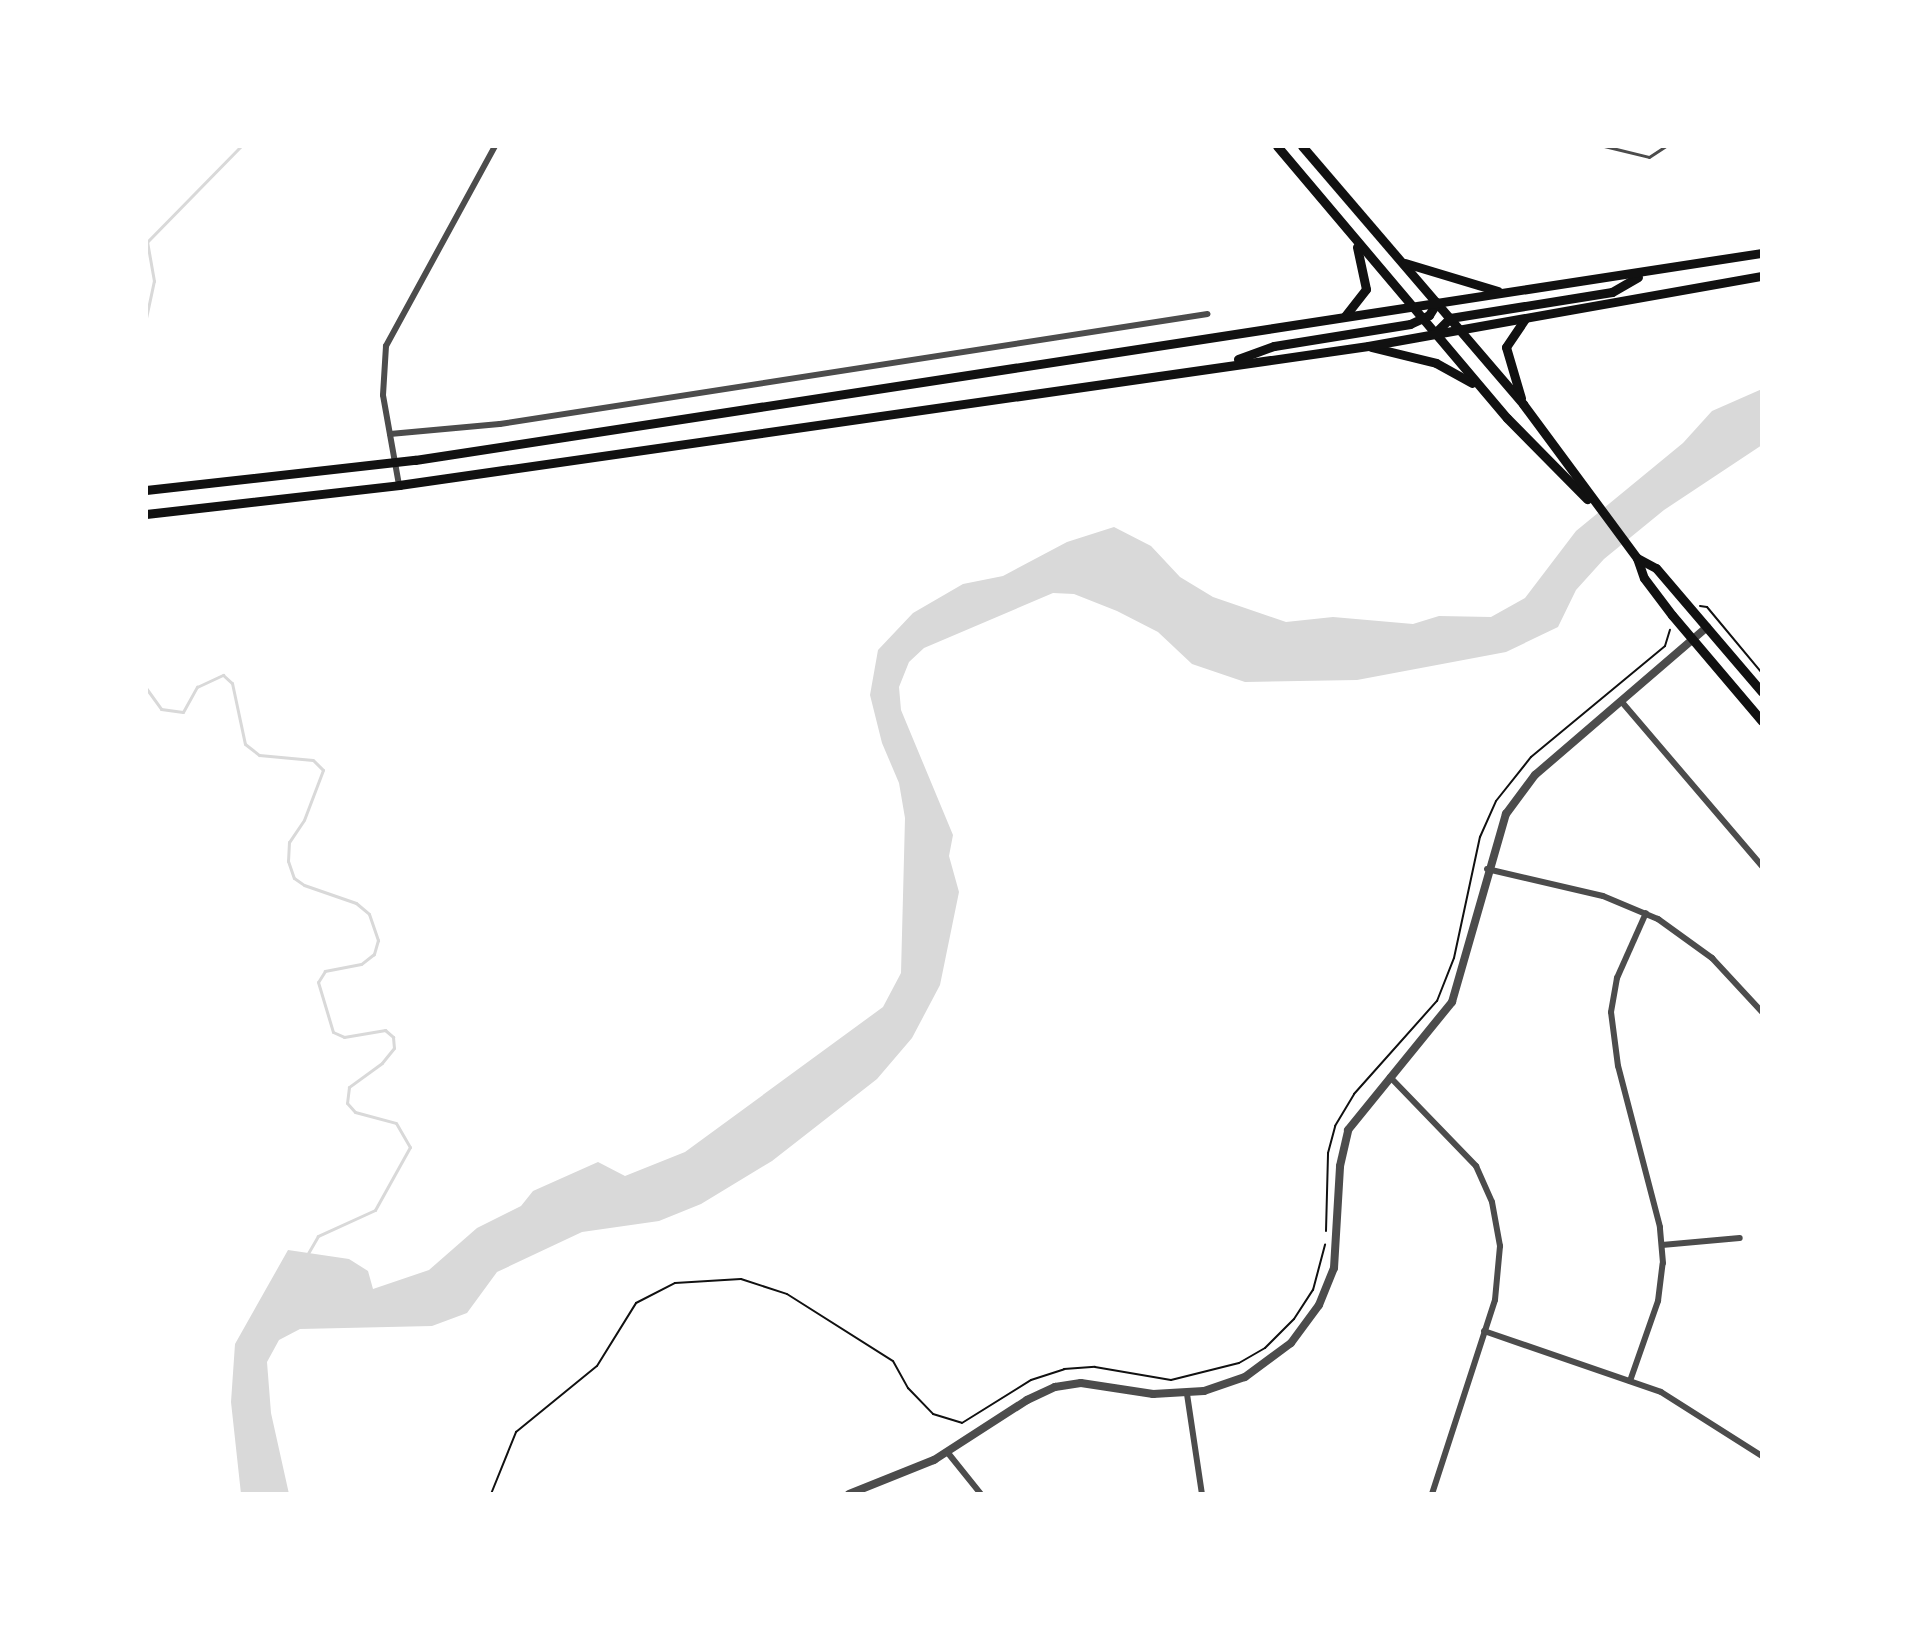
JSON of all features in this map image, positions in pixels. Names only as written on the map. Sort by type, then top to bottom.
[{"type":"main road","points":[[1277,146],[1482,389],[1568,484],[1590,501],[1637,558],[1644,578],[1678,624],[1762,721]]},
{"type":"main road","points":[[1302,146],[1523,404],[1579,476],[1590,501]]},
{"type":"main road","points":[[1345,316],[1366,289],[1357,244]]},
{"type":"main road","points":[[146,490],[395,463],[1762,253]]},
{"type":"main road","points":[[1402,261],[1444,278],[1505,292]]},
{"type":"main road","points":[[1434,334],[1450,318],[1612,292],[1643,273]]},
{"type":"main road","points":[[146,514],[399,485],[1233,362],[1368,346],[1762,276]]},
{"type":"main road","points":[[1233,362],[1255,350],[1422,319],[1437,302]]},
{"type":"main road","points":[[1523,404],[1506,347],[1525,319]]},
{"type":"main road","points":[[1368,346],[1436,363],[1482,389]]},
{"type":"main road","points":[[1637,558],[1656,568],[1762,692]]},
{"type":"street","points":[[399,485],[381,367],[386,346],[495,146]]},
{"type":"street","points":[[390,434],[500,424],[1207,314]]},
{"type":"street","points":[[849,1494],[948,1453],[1027,1400],[1055,1387],[1095,1383],[1153,1394],[1187,1394],[1225,1385],[1261,1368],[1309,1322],[1338,1253],[1342,1147],[1355,1117],[1452,1002],[1463,974],[1487,869],[1506,814],[1524,787],[1707,627]]},
{"type":"street","points":[[1621,701],[1762,866]]},
{"type":"street","points":[[1487,869],[1603,896],[1646,913],[1703,950],[1762,1012]]},
{"type":"street","points":[[1630,1381],[1658,1301],[1662,1245],[1611,1024],[1617,978],[1646,913]]},
{"type":"street","points":[[1390,1077],[1465,1151],[1492,1202],[1501,1264],[1484,1331],[1432,1494]]},
{"type":"street","points":[[1662,1245],[1740,1238]]},
{"type":"street","points":[[1484,1331],[1630,1381],[1690,1406],[1762,1456]]},
{"type":"street","points":[[1187,1394],[1202,1494]]},
{"type":"street","points":[[948,1453],[981,1494]]},
{"type":"lane","points":[[1604,146],[1649,157],[1666,146]]},
{"type":"path","points":[[1694,611],[1707,607],[1762,673]]},
{"type":"path","points":[[491,1494],[516,1432],[603,1360],[636,1303],[657,1289],[690,1280],[741,1279],[787,1294],[893,1361],[923,1405],[950,1423],[968,1421],[1051,1372],[1086,1367],[1180,1379],[1230,1367],[1265,1348],[1294,1319],[1317,1278],[1326,1236],[1328,1153],[1338,1119],[1424,1020],[1447,978],[1476,850],[1496,801],[1531,757],[1665,646],[1667,632],[1678,624]]},
{"type":"shaded area","points":[[1762,389],[1762,445],[1664,510],[1604,559],[1576,590],[1558,627],[1506,652],[1357,680],[1245,682],[1192,664],[1158,632],[1117,611],[1074,594],[1053,593],[924,648],[909,662],[899,687],[901,710],[953,835],[949,856],[959,892],[940,985],[912,1038],[877,1079],[772,1161],[701,1204],[659,1221],[582,1232],[497,1272],[467,1313],[432,1326],[300,1329],[279,1340],[267,1362],[271,1413],[289,1494],[241,1494],[231,1402],[235,1344],[288,1250],[349,1259],[368,1271],[373,1289],[429,1270],[477,1228],[521,1206],[533,1191],[598,1162],[625,1176],[685,1152],[883,1007],[901,973],[905,818],[899,783],[882,743],[870,695],[878,650],[913,613],[963,584],[1003,576],[1067,542],[1114,527],[1151,546],[1180,577],[1213,597],[1286,622],[1333,617],[1413,624],[1439,616],[1491,617],[1525,598],[1576,531],[1683,443],[1712,411]]},
{"type":"waterway","points":[[146,318],[154,281],[147,242],[241,146]]},
{"type":"waterway","points":[[146,688],[161,709],[183,712],[197,687],[223,675],[232,683],[245,744],[259,755],[313,760],[323,770],[304,820],[289,842],[288,861],[294,878],[304,885],[356,903],[369,914],[378,940],[374,954],[361,964],[325,971],[318,982],[333,1032],[344,1037],[385,1030],[393,1037],[394,1048],[382,1063],[349,1087],[347,1103],[355,1112],[396,1123],[410,1147],[375,1210],[318,1236],[307,1255]]}]
